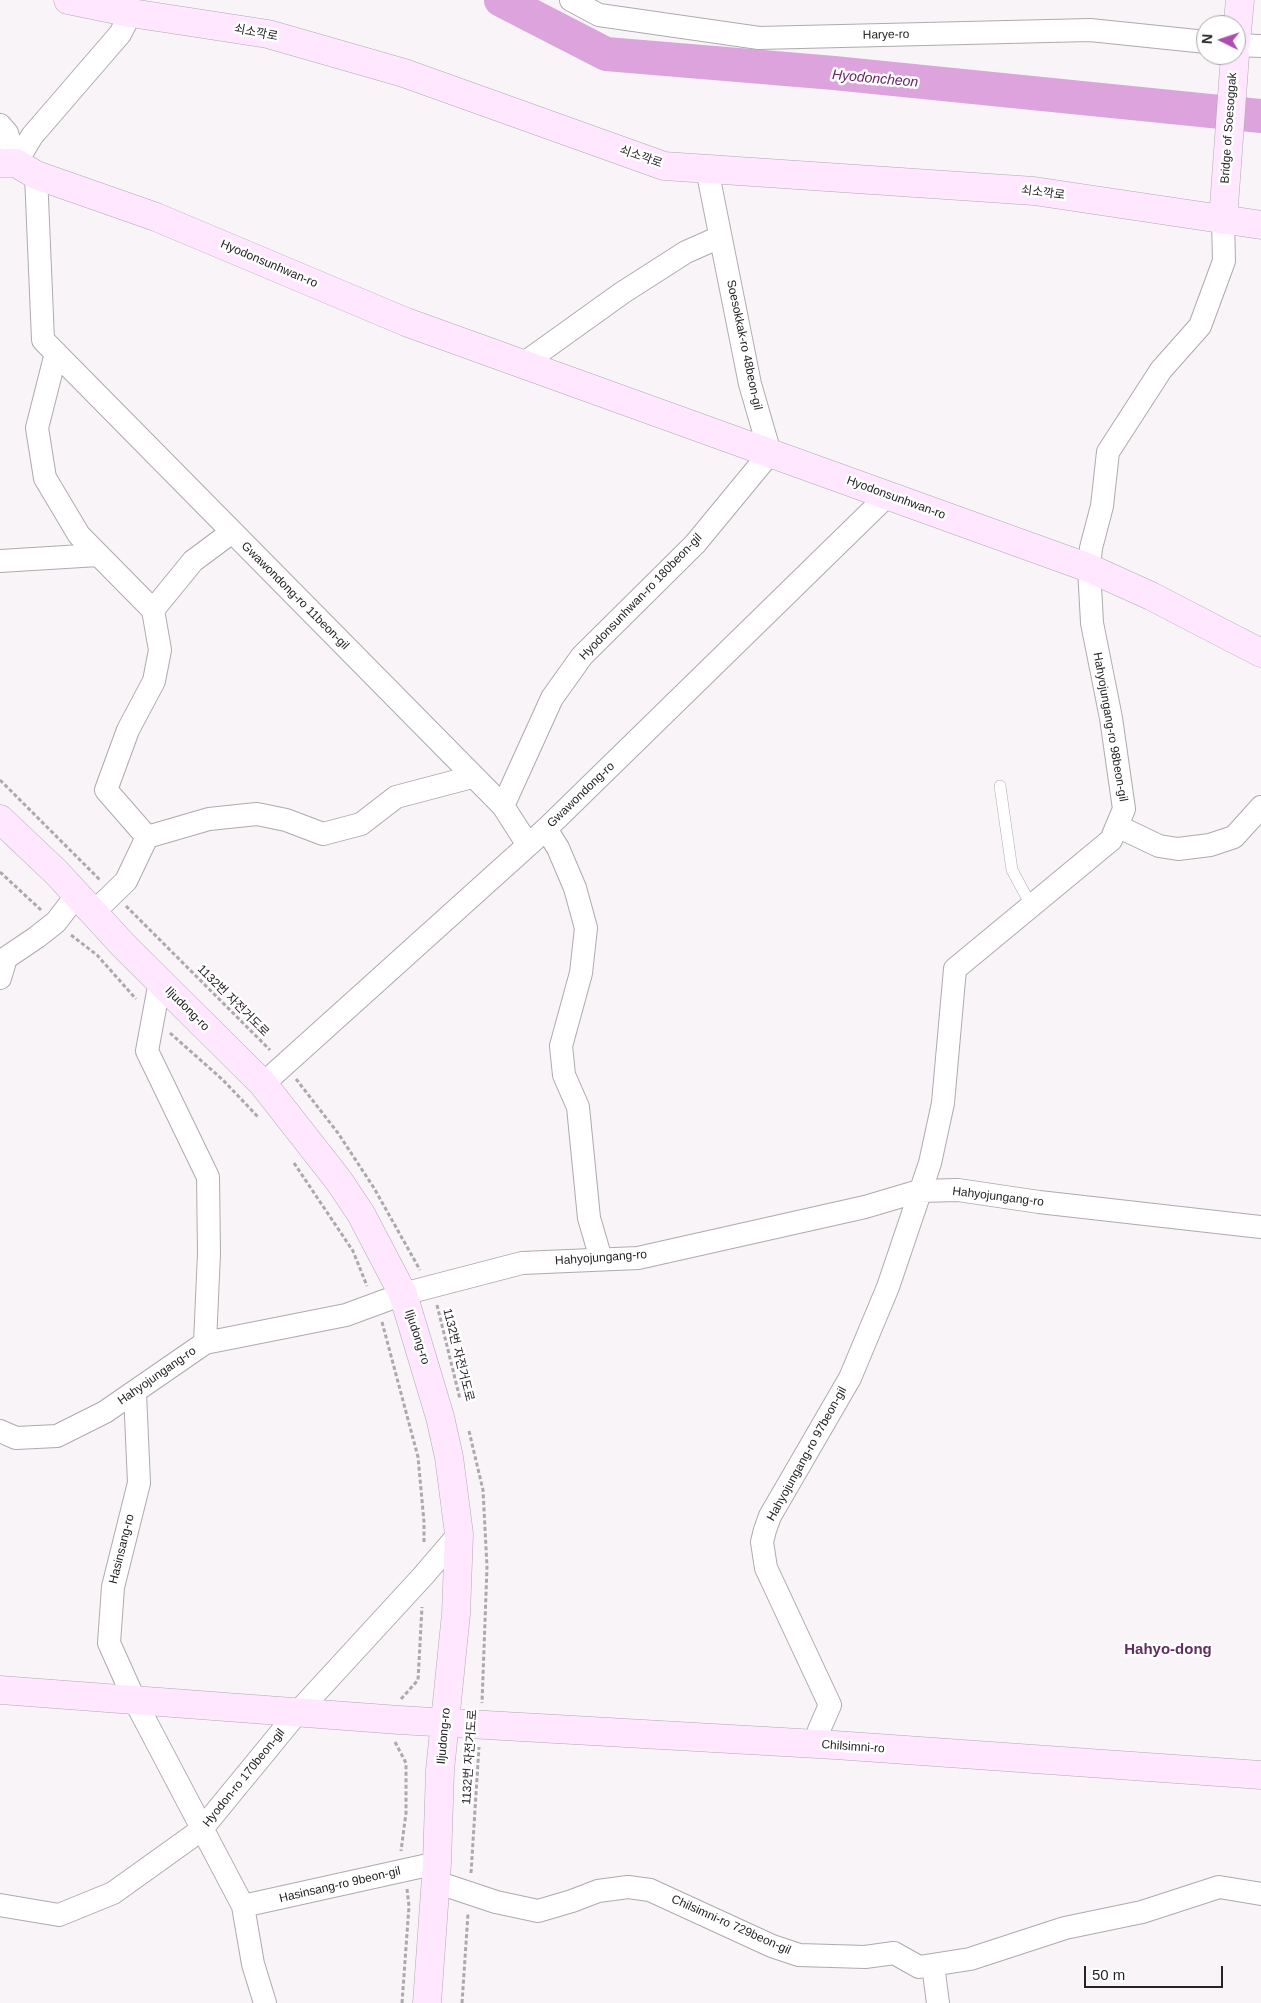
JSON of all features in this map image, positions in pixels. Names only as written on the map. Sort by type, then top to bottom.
[{"type":"street","name":"쇠소깍로","points":[[68,0],[131,13],[268,34],[404,73],[664,166],[1034,191],[1261,225]]},
{"type":"street","name":"Harye-ro","points":[[571,0],[599,15],[759,38],[1090,30],[1196,41]]},
{"type":"street","name":"Bridge of Soesoggak","points":[[1239,15],[1240,0]]},
{"type":"street","points":[[17,167],[32,136],[120,34],[131,13]]},
{"type":"street","points":[[1246,49],[1261,46]]},
{"type":"street","name":"Bridge of Soesoggak","points":[[1223,220],[1234,65]]},
{"type":"street","name":"Gwawondong-ro 11beon-gil","points":[[0,124],[7,133],[17,167],[43,340],[472,777],[503,806],[528,845]]},
{"type":"street","name":"Hyodonsunhwan-ro","points":[[17,167],[156,217],[406,322],[1089,568],[1151,596],[1261,653]]},
{"type":"street","name":"Soesokkak-ro 48beon-gil","points":[[707,168],[750,384],[770,453]]},
{"type":"street","name":"Hahyojungang-ro 98beon-gil","points":[[920,1191],[930,1163],[943,1103],[955,969],[1032,907],[1110,840],[1124,810],[1111,718],[1092,623],[1089,568],[1091,548],[1102,506],[1108,452],[1161,370],[1200,326],[1224,261],[1223,220]]},
{"type":"street","points":[[523,364],[622,293],[686,252],[720,237]]},
{"type":"street","points":[[56,353],[37,428],[45,478],[79,535],[153,610],[160,650],[154,681],[128,730],[106,790],[147,836]]},
{"type":"street","name":"Hyodonsunhwan-ro 180beon-gil","points":[[503,806],[552,698],[582,656],[695,544],[770,453]]},
{"type":"street","name":"Gwawondong-ro","points":[[263,1084],[546,829],[888,495]]},
{"type":"street","points":[[153,610],[192,561],[232,532]]},
{"type":"street","points":[[0,561],[98,555]]},
{"type":"street","points":[[0,978],[6,958],[37,938],[56,922],[85,904],[113,893],[126,881],[147,836],[209,819],[257,814],[286,820],[323,834],[361,824],[396,797],[472,777]]},
{"type":"street","points":[[1117,826],[1159,846],[1178,849],[1210,846],[1234,837],[1261,807]]},
{"type":"street","name":"Iljudong-ro","points":[[0,818],[57,873],[160,981],[263,1084],[339,1181],[361,1214],[403,1294],[440,1417],[449,1457],[459,1534],[456,1614],[440,1770],[436,1872],[427,2003]]},
{"type":"street","points":[[546,829],[558,848],[575,888],[586,928],[581,973],[561,1046],[564,1075],[578,1107],[589,1218],[601,1259]]},
{"type":"street","points":[[160,981],[147,1051],[208,1177],[209,1253],[205,1343]]},
{"type":"street","name":"Hahyojungang-ro","points":[[0,1431],[16,1438],[56,1436],[105,1412],[205,1343],[346,1315],[403,1294],[522,1263],[638,1258],[865,1207],[920,1191],[958,1190],[1048,1203],[1261,1227]]},
{"type":"street","name":"Hahyojungang-ro 97beon-gil","points":[[818,1744],[819,1730],[830,1705],[766,1568],[762,1542],[770,1516],[850,1378],[888,1287],[920,1191]]},
{"type":"street","name":"Hasinsang-ro","points":[[135,1393],[138,1483],[113,1587],[110,1643],[135,1701]]},
{"type":"street","name":"Hyodon-ro 170beon-gil","points":[[0,1905],[59,1915],[113,1893],[201,1830],[297,1713],[459,1534]]},
{"type":"street","points":[[0,1690],[445,1723]]},
{"type":"street","points":[[135,1701],[190,1802],[201,1830],[243,1906],[253,1964],[264,2003]]},
{"type":"street","name":"Chilsimni-ro","points":[[445,1723],[818,1744],[1261,1775]]},
{"type":"street","name":"Hasinsang-ro 9beon-gil","points":[[243,1906],[436,1872]]},
{"type":"street","name":"Chilsimni-ro 729beon-gil","points":[[436,1872],[496,1902],[538,1911],[572,1902],[598,1891],[628,1887],[650,1890],[772,1946],[799,1955],[865,1957],[894,1954],[919,1967],[970,1959],[1065,1928],[1142,1912],[1219,1887],[1261,1894]]},
{"type":"street","points":[[933,1965],[938,2003]]},
{"type":"lane","points":[[1000,786],[1012,870],[1032,907]]},
{"type":"path","name":"1132번 자전거도로","points":[[0,780],[285,1065],[338,1133],[374,1188],[429,1287],[439,1312],[463,1408]]},
{"type":"path","points":[[0,872],[24,896],[97,955],[154,1019],[223,1080],[262,1122]]},
{"type":"path","points":[[289,1157],[353,1251],[371,1295]]},
{"type":"path","points":[[378,1313],[418,1457],[424,1522],[418,1680],[401,1697],[399,1720]]},
{"type":"path","name":"1132번 자전거도로","points":[[467,1426],[484,1490],[487,1567],[481,1725],[470,1881]]},
{"type":"path","points":[[462,2003],[468,1910]]},
{"type":"waterway","name":"Hyodoncheon","points":[[501,0],[606,54],[834,73],[1261,116]]},
{"type":"district","name":"Hahyo-dong","points":[[1168,1650]]}]
